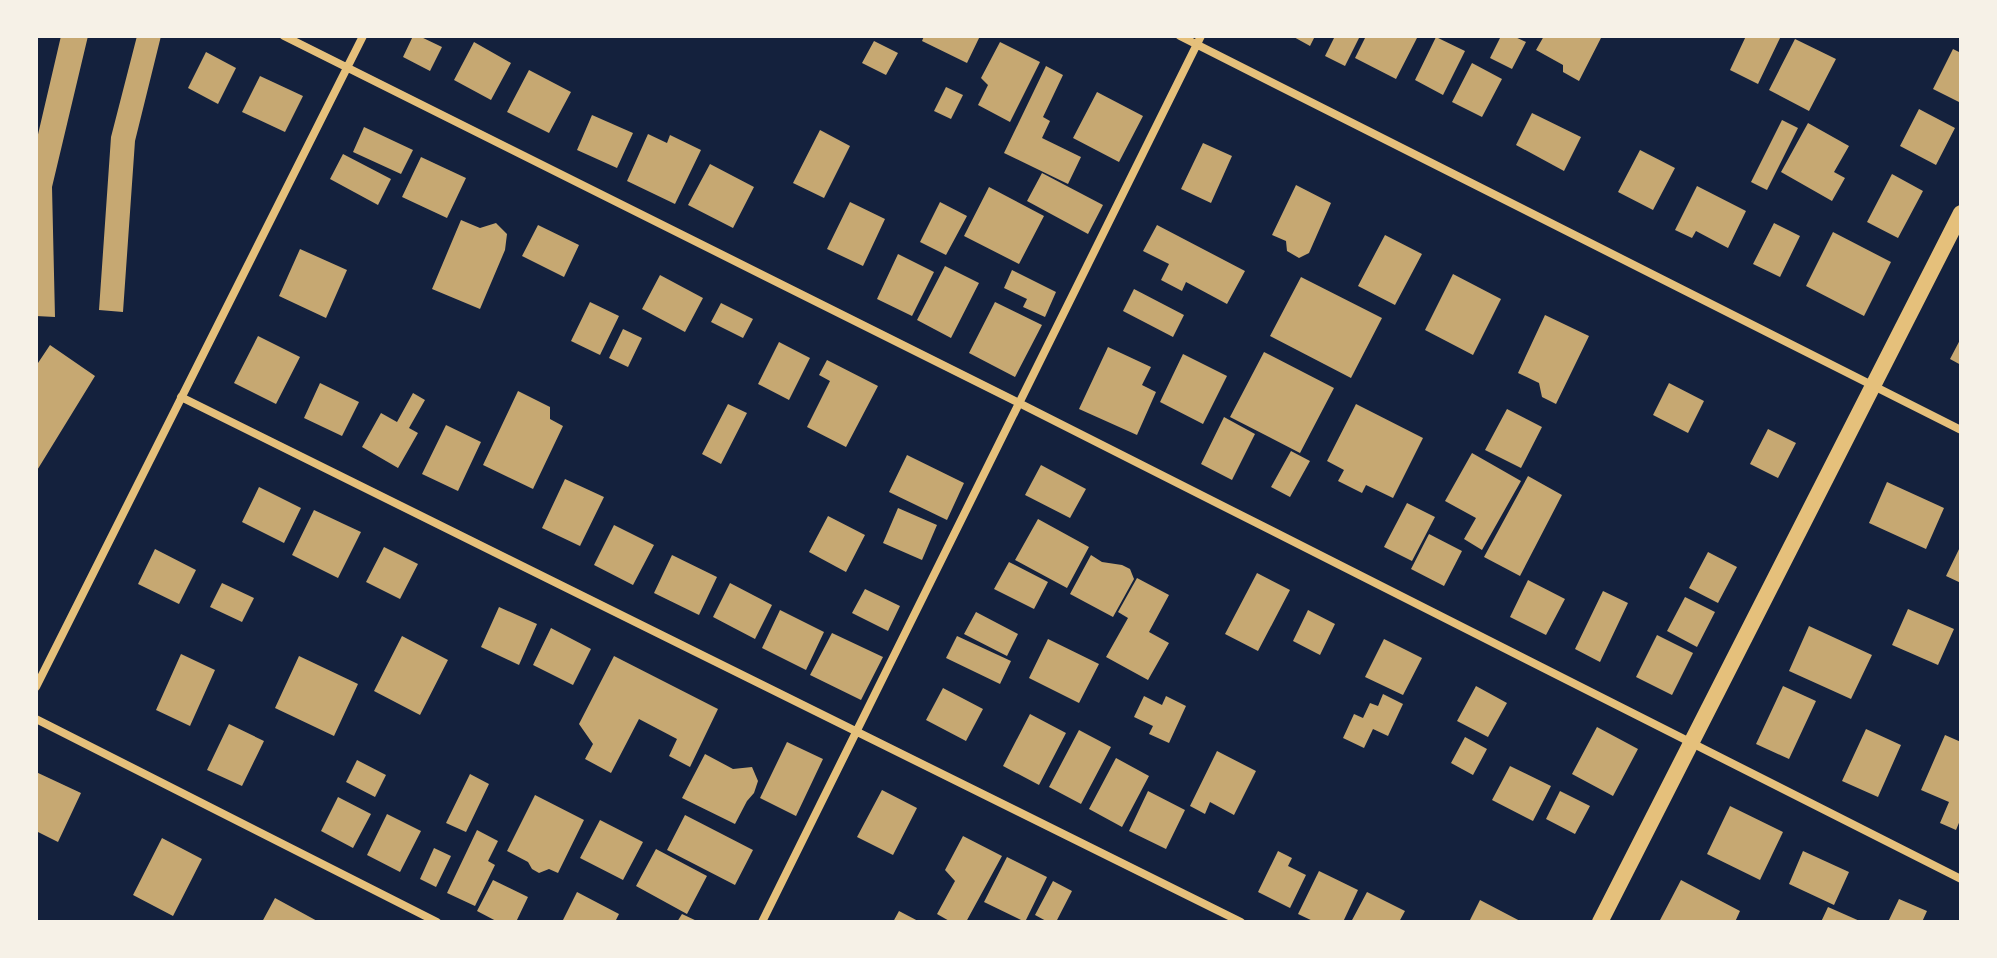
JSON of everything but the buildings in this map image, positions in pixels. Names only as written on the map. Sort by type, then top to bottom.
[{"type":"main road","points":[[1600,922],[1961,213]]},
{"type":"street","points":[[284,36],[1961,879]]},
{"type":"street","points":[[36,687],[363,36]]},
{"type":"street","points":[[1180,36],[1199,40],[1961,430]]},
{"type":"street","points":[[762,922],[1199,40]]},
{"type":"street","points":[[181,397],[1241,922]]},
{"type":"street","points":[[36,719],[437,922]]}]
